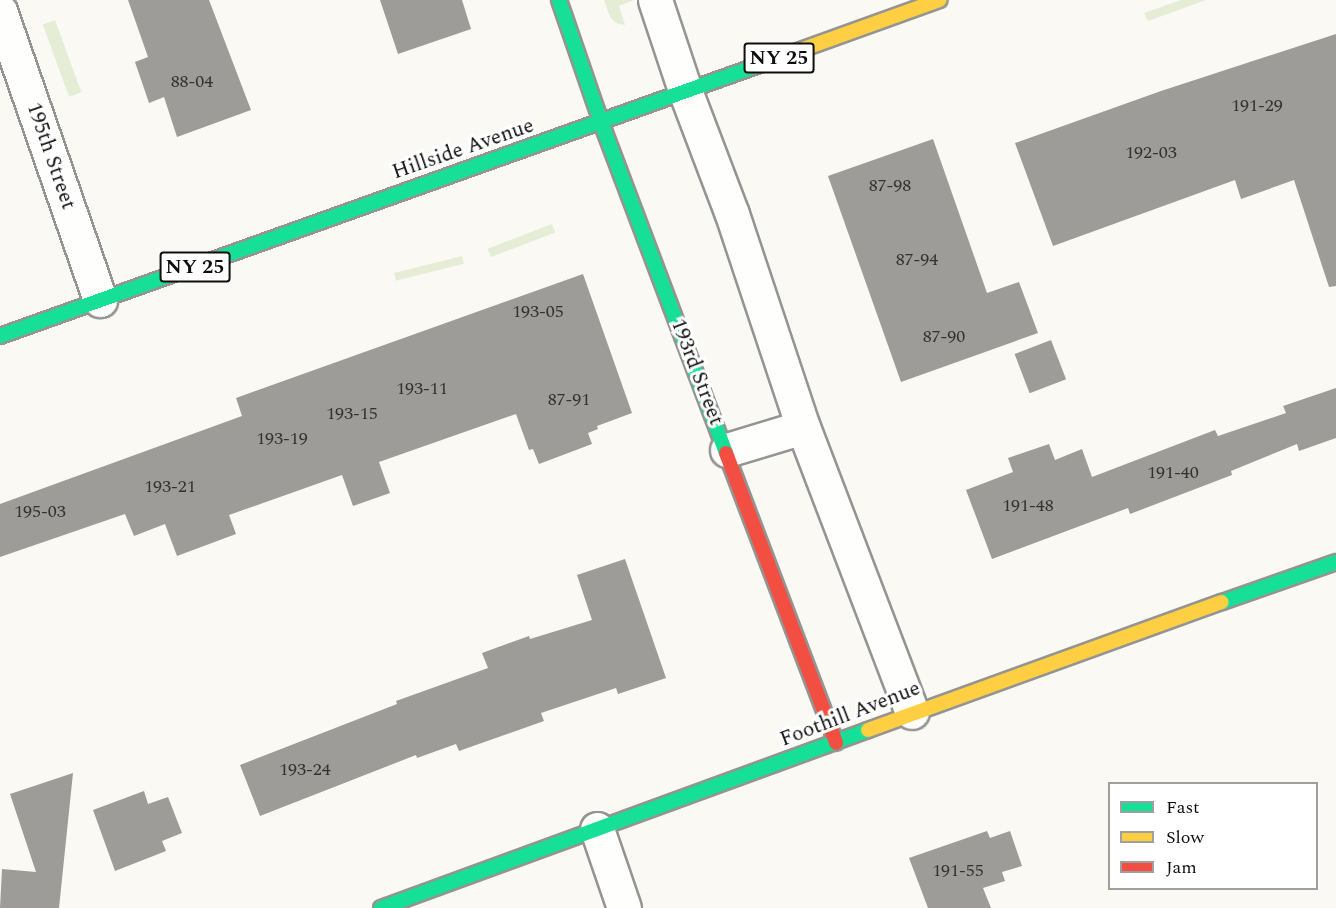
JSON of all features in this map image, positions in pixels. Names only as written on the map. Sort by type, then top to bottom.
[{"type":"street","name":"193rd Street","points":[[559,0],[601,122],[836,743]]},
{"type":"street","points":[[655,0],[686,93],[732,214],[803,427],[912,712]]},
{"type":"street","name":"Hillside Avenue","points":[[0,336],[686,93],[939,0]]},
{"type":"street","name":"195th Street","points":[[0,11],[100,300]]},
{"type":"street","points":[[727,450],[803,427]]},
{"type":"street","name":"Foothill Avenue","points":[[381,908],[836,743],[912,712],[1336,562]]},
{"type":"street","points":[[597,829],[624,908]]},
{"type":"green space","points":[[604,0],[634,0],[619,6],[625,25],[616,23],[610,17]]},
{"type":"green space","points":[[1181,0],[1206,0],[1148,21],[1144,13]]},
{"type":"green space","points":[[55,20],[81,92],[69,97],[43,24]]},
{"type":"green space","points":[[552,224],[555,232],[491,257],[488,249]]},
{"type":"green space","points":[[462,256],[464,264],[396,281],[394,273]]},
{"type":"building","points":[[128,0],[209,0],[251,110],[177,137],[164,97],[149,103],[135,62],[148,57]]},
{"type":"building","points":[[380,0],[462,0],[471,29],[398,54]]},
{"type":"building","points":[[1336,34],[1336,286],[1329,287],[1294,180],[1241,199],[1235,180],[1053,246],[1015,143],[1161,91]]},
{"type":"building","points":[[933,139],[987,293],[1019,282],[1038,333],[901,382],[828,176]]},
{"type":"building","points":[[583,274],[632,413],[597,426],[598,429],[588,433],[592,444],[539,464],[533,449],[529,450],[516,414],[379,462],[390,493],[353,506],[342,475],[229,515],[236,534],[177,556],[165,524],[134,536],[125,514],[0,557],[0,504],[242,416],[236,398]]},
{"type":"building","points":[[1051,340],[1066,379],[1030,393],[1015,354]]},
{"type":"building","points":[[1336,388],[1336,438],[1299,451],[1297,444],[1231,471],[1232,475],[1130,514],[1128,508],[992,559],[966,490],[1013,472],[1008,458],[1049,444],[1055,460],[1082,449],[1092,477],[1215,430],[1218,436],[1286,413],[1283,406]]},
{"type":"building","points":[[625,559],[666,678],[618,694],[616,688],[541,713],[544,721],[459,751],[456,744],[417,758],[416,755],[260,816],[240,765],[397,704],[396,701],[488,668],[482,653],[529,636],[530,639],[592,620],[577,575]]},
{"type":"building","points":[[73,773],[59,908],[0,908],[2,869],[36,872],[10,794]]},
{"type":"building","points":[[144,791],[148,804],[168,797],[182,833],[162,841],[166,851],[115,871],[93,810]]},
{"type":"building","points":[[987,831],[990,838],[1010,831],[1022,866],[1002,872],[1005,881],[983,888],[991,908],[928,908],[909,858]]},
{"type":"traffic: fast","points":[[559,0],[601,122],[726,453]]},
{"type":"traffic: fast","points":[[0,336],[756,66]]},
{"type":"traffic: fast","points":[[1222,602],[1336,562]]},
{"type":"traffic: fast","points":[[381,908],[868,730]]},
{"type":"traffic: slow","points":[[756,66],[939,0]]},
{"type":"traffic: slow","points":[[868,730],[1222,602]]},
{"type":"traffic: jam","points":[[726,453],[836,743]]}]
